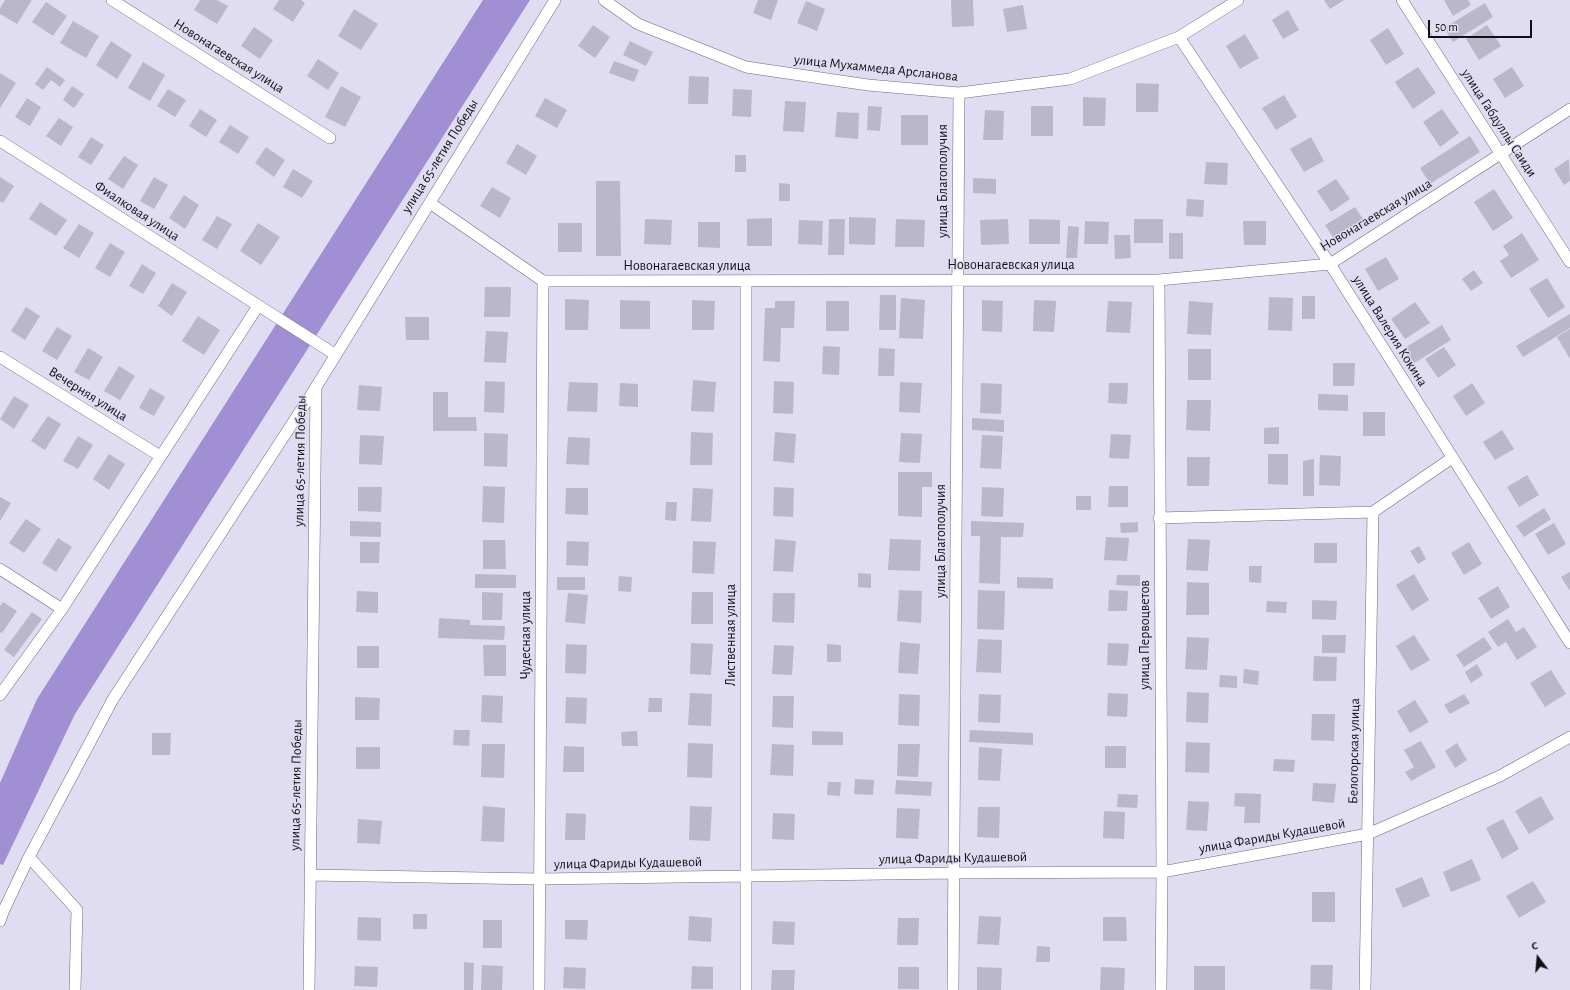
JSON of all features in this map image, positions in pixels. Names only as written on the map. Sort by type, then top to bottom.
[{"type":"street","name":"Новонагаевская улица","points":[[112,0],[330,138]]},
{"type":"street","name":"улица 65-летия Победы","points":[[309,990],[316,387],[554,0]]},
{"type":"street","name":"улица Мухаммеда Арсланова","points":[[604,0],[638,24],[746,67],[868,84],[959,93],[1070,79],[1179,37],[1238,0]]},
{"type":"street","name":"улица Габдуллы Саиди","points":[[1402,0],[1570,262]]},
{"type":"street","name":"улица Валерия Кокина","points":[[1179,37],[1330,264],[1570,643]]},
{"type":"street","name":"улица Благополучия","points":[[952,990],[959,93]]},
{"type":"street","name":"Новонагаевская улица","points":[[543,280],[1159,280],[1330,264],[1570,109]]},
{"type":"street","name":"Фиалковая улица","points":[[0,141],[336,355]]},
{"type":"street","points":[[430,203],[543,280]]},
{"type":"street","name":"Чудесная улица","points":[[539,990],[543,280]]},
{"type":"street","name":"Лиственная улица","points":[[746,280],[746,990]]},
{"type":"street","name":"улица Первоцветов","points":[[1159,280],[1159,518],[1162,872],[1161,990]]},
{"type":"street","points":[[0,695],[62,609],[258,306]]},
{"type":"street","name":"Вечерняя улица","points":[[0,357],[160,456]]},
{"type":"street","points":[[0,921],[29,857],[113,699],[316,387]]},
{"type":"street","points":[[1159,518],[1373,512],[1452,458]]},
{"type":"street","name":"Белогорская улица","points":[[1365,990],[1373,512]]},
{"type":"street","points":[[0,569],[62,609]]},
{"type":"street","name":"улица Фариды Кудашевой","points":[[310,875],[540,879],[953,873],[1162,872],[1368,834],[1500,776],[1570,737]]},
{"type":"street","points":[[29,857],[77,910],[75,990]]},
{"type":"shaded area","points":[[483,0],[530,0],[75,714],[3,865],[0,864],[0,783],[37,699]]},
{"type":"building","points":[[5,0],[32,0],[17,24],[0,14],[0,8]]},
{"type":"building","points":[[200,0],[217,0],[228,6],[217,24],[194,10]]},
{"type":"building","points":[[279,0],[301,0],[305,3],[293,22],[273,9]]},
{"type":"building","points":[[758,0],[778,0],[771,20],[753,13]]},
{"type":"building","points":[[951,0],[973,0],[974,26],[952,27]]},
{"type":"building","points":[[1324,0],[1344,0],[1330,9]]},
{"type":"building","points":[[1444,0],[1468,0],[1471,5],[1453,16]]},
{"type":"building","points":[[806,1],[825,9],[817,31],[797,23]]},
{"type":"building","points":[[46,2],[67,16],[53,36],[32,22]]},
{"type":"building","points":[[1485,3],[1493,17],[1453,42],[1444,28]]},
{"type":"building","points":[[1023,5],[1027,29],[1007,32],[1003,9]]},
{"type":"building","points":[[354,9],[378,24],[361,50],[338,36]]},
{"type":"building","points":[[1288,10],[1299,30],[1283,39],[1272,20]]},
{"type":"building","points":[[73,21],[99,36],[86,58],[60,43]]},
{"type":"building","points":[[593,25],[610,37],[595,58],[578,46]]},
{"type":"building","points":[[1487,25],[1501,46],[1479,60],[1466,39]]},
{"type":"building","points":[[254,27],[273,40],[260,59],[241,46]]},
{"type":"building","points":[[1388,28],[1404,54],[1386,65],[1370,40]]},
{"type":"building","points":[[1245,34],[1259,58],[1240,69],[1226,46]]},
{"type":"building","points":[[111,41],[132,55],[117,79],[96,65]]},
{"type":"building","points":[[630,41],[653,52],[646,66],[623,55]]},
{"type":"building","points":[[318,59],[339,73],[328,90],[307,76]]},
{"type":"building","points":[[614,61],[639,70],[634,82],[609,73]]},
{"type":"building","points":[[143,62],[165,75],[150,101],[128,88]]},
{"type":"building","points":[[47,67],[65,80],[60,87],[51,80],[43,90],[35,84]]},
{"type":"building","points":[[1418,67],[1436,93],[1413,109],[1395,82]]},
{"type":"building","points":[[1512,67],[1524,86],[1505,98],[1493,79]]},
{"type":"building","points":[[0,73],[16,83],[0,108]]},
{"type":"building","points":[[689,76],[709,77],[708,104],[688,104]]},
{"type":"building","points":[[1136,83],[1159,84],[1158,112],[1136,112]]},
{"type":"building","points":[[72,86],[84,94],[74,108],[63,100]]},
{"type":"building","points":[[341,86],[361,97],[345,127],[325,117]]},
{"type":"building","points":[[168,89],[186,100],[175,117],[157,106]]},
{"type":"building","points":[[733,89],[752,90],[751,117],[732,116]]},
{"type":"building","points":[[1284,95],[1297,117],[1276,130],[1262,108]]},
{"type":"building","points":[[1083,97],[1106,98],[1105,126],[1083,126]]},
{"type":"building","points":[[27,98],[41,107],[30,126],[15,117]]},
{"type":"building","points":[[545,98],[567,110],[557,128],[535,116]]},
{"type":"building","points":[[785,101],[806,102],[804,132],[783,131]]},
{"type":"building","points":[[868,106],[882,107],[880,131],[867,130]]},
{"type":"building","points":[[1031,106],[1053,106],[1053,136],[1031,136]]},
{"type":"building","points":[[200,109],[217,120],[206,137],[189,126]]},
{"type":"building","points":[[1442,109],[1459,133],[1440,147],[1423,122]]},
{"type":"building","points":[[985,110],[1004,111],[1003,140],[983,140]]},
{"type":"building","points":[[837,112],[859,113],[858,139],[835,137]]},
{"type":"building","points":[[901,115],[928,115],[928,145],[901,145]]},
{"type":"building","points":[[59,118],[73,127],[61,146],[46,136]]},
{"type":"building","points":[[230,125],[249,137],[238,154],[219,142]]},
{"type":"building","points":[[1470,136],[1480,152],[1430,184],[1420,168]]},
{"type":"building","points":[[91,137],[104,145],[91,165],[78,157]]},
{"type":"building","points":[[1311,137],[1324,161],[1304,172],[1290,149]]},
{"type":"building","points":[[517,144],[537,156],[526,175],[506,163]]},
{"type":"building","points":[[266,147],[285,160],[274,177],[255,163]]},
{"type":"building","points":[[735,155],[746,155],[746,172],[735,172]]},
{"type":"building","points":[[124,156],[138,165],[123,189],[108,179]]},
{"type":"building","points":[[1569,159],[1570,181],[1564,185],[1554,169]]},
{"type":"building","points":[[1206,162],[1228,163],[1227,185],[1204,184]]},
{"type":"building","points":[[293,169],[313,181],[302,198],[283,187]]},
{"type":"building","points":[[0,177],[14,186],[3,203],[0,201]]},
{"type":"building","points":[[154,177],[168,185],[154,209],[140,201]]},
{"type":"building","points":[[973,178],[996,179],[996,194],[973,193]]},
{"type":"building","points":[[1336,179],[1350,199],[1331,212],[1317,191]]},
{"type":"building","points":[[596,181],[620,181],[621,256],[596,256]]},
{"type":"building","points":[[779,183],[790,184],[790,201],[779,201]]},
{"type":"building","points":[[492,187],[511,198],[500,218],[480,206]]},
{"type":"building","points":[[1494,189],[1513,218],[1493,231],[1474,202]]},
{"type":"building","points":[[184,195],[199,205],[185,229],[169,218]]},
{"type":"building","points":[[1187,199],[1204,200],[1203,217],[1186,216]]},
{"type":"building","points":[[40,202],[67,220],[56,236],[29,219]]},
{"type":"building","points":[[1355,207],[1367,225],[1337,243],[1325,225]]},
{"type":"building","points":[[217,216],[232,224],[217,249],[202,240]]},
{"type":"building","points":[[849,217],[876,218],[875,245],[849,244]]},
{"type":"building","points":[[772,218],[772,246],[747,246],[747,219]]},
{"type":"building","points":[[645,219],[672,220],[671,245],[644,244]]},
{"type":"building","points":[[829,219],[845,219],[844,255],[828,255]]},
{"type":"building","points":[[896,219],[925,220],[924,247],[895,247]]},
{"type":"building","points":[[1008,219],[1009,244],[981,245],[980,220]]},
{"type":"building","points":[[1029,219],[1060,220],[1060,244],[1029,244]]},
{"type":"building","points":[[1134,219],[1163,219],[1163,243],[1134,243]]},
{"type":"building","points":[[799,220],[823,221],[822,245],[798,244]]},
{"type":"building","points":[[1085,221],[1109,222],[1108,244],[1084,244]]},
{"type":"building","points":[[1243,221],[1266,221],[1266,245],[1244,245]]},
{"type":"building","points":[[698,222],[720,222],[720,248],[698,247]]},
{"type":"building","points":[[258,223],[280,237],[261,265],[240,251]]},
{"type":"building","points":[[558,223],[582,223],[582,252],[558,252]]},
{"type":"building","points":[[79,224],[94,233],[79,258],[63,248]]},
{"type":"building","points":[[1068,226],[1079,227],[1077,258],[1066,258]]},
{"type":"building","points":[[1169,233],[1183,233],[1183,259],[1169,259]]},
{"type":"building","points":[[1522,233],[1539,260],[1511,278],[1500,261],[1509,255],[1503,246]]},
{"type":"building","points":[[1114,235],[1130,235],[1131,258],[1115,259]]},
{"type":"building","points":[[110,243],[125,252],[110,277],[95,268]]},
{"type":"building","points":[[1386,257],[1399,279],[1378,291],[1365,269]]},
{"type":"building","points":[[142,264],[156,273],[143,294],[129,286]]},
{"type":"building","points":[[1474,270],[1483,283],[1471,291],[1462,279]]},
{"type":"building","points":[[1547,278],[1565,307],[1548,318],[1529,289]]},
{"type":"building","points":[[172,283],[187,292],[172,316],[158,306]]},
{"type":"building","points":[[485,287],[511,287],[510,317],[484,317]]},
{"type":"building","points":[[880,295],[896,295],[896,330],[879,330]]},
{"type":"building","points":[[1302,296],[1315,296],[1315,319],[1302,319]]},
{"type":"building","points":[[1269,297],[1293,298],[1292,331],[1268,330]]},
{"type":"building","points":[[901,298],[925,300],[923,339],[899,338]]},
{"type":"building","points":[[565,299],[589,300],[588,330],[565,330]]},
{"type":"building","points":[[620,300],[650,301],[650,329],[620,329]]},
{"type":"building","points":[[692,300],[715,301],[714,330],[692,330]]},
{"type":"building","points":[[982,300],[1003,301],[1002,332],[982,331]]},
{"type":"building","points":[[1034,300],[1056,301],[1054,332],[1033,331]]},
{"type":"building","points":[[775,301],[795,301],[794,328],[781,328],[780,362],[763,361],[765,308],[775,308]]},
{"type":"building","points":[[826,301],[849,301],[849,331],[826,331]]},
{"type":"building","points":[[1108,301],[1132,302],[1130,333],[1106,332]]},
{"type":"building","points":[[1189,301],[1213,303],[1211,335],[1187,334]]},
{"type":"building","points":[[1415,302],[1430,323],[1405,339],[1391,319]]},
{"type":"building","points":[[26,307],[40,316],[25,340],[11,331]]},
{"type":"building","points":[[1570,314],[1570,328],[1523,357],[1516,346]]},
{"type":"building","points":[[198,316],[220,330],[204,355],[182,341]]},
{"type":"building","points":[[405,317],[429,317],[429,340],[406,340]]},
{"type":"building","points":[[1442,325],[1451,340],[1413,364],[1403,349]]},
{"type":"building","points":[[57,327],[72,336],[57,360],[42,351]]},
{"type":"building","points":[[1570,329],[1570,359],[1557,337]]},
{"type":"building","points":[[486,331],[508,332],[506,363],[484,362]]},
{"type":"building","points":[[823,346],[840,347],[839,375],[822,374]]},
{"type":"building","points":[[1444,347],[1456,365],[1438,378],[1425,359]]},
{"type":"building","points":[[88,348],[103,357],[89,380],[74,372]]},
{"type":"building","points":[[879,348],[895,349],[894,376],[878,376]]},
{"type":"building","points":[[1188,349],[1211,349],[1211,380],[1188,380]]},
{"type":"building","points":[[1333,363],[1355,363],[1354,386],[1333,386]]},
{"type":"building","points":[[119,366],[135,376],[120,400],[104,391]]},
{"type":"building","points":[[693,380],[716,382],[714,412],[691,411]]},
{"type":"building","points":[[485,381],[505,382],[504,413],[484,412]]},
{"type":"building","points":[[774,381],[794,382],[793,414],[773,413]]},
{"type":"building","points":[[569,382],[598,383],[597,412],[567,411]]},
{"type":"building","points":[[900,382],[922,383],[920,413],[899,412]]},
{"type":"building","points":[[620,383],[638,384],[638,407],[619,406]]},
{"type":"building","points":[[981,383],[1002,384],[1001,414],[980,413]]},
{"type":"building","points":[[1109,383],[1128,383],[1127,404],[1108,403]]},
{"type":"building","points":[[1472,383],[1485,403],[1466,416],[1453,396]]},
{"type":"building","points":[[359,385],[382,387],[380,411],[357,410]]},
{"type":"building","points":[[150,388],[165,397],[154,416],[139,408]]},
{"type":"building","points":[[433,392],[448,392],[448,417],[476,417],[477,431],[433,431]]},
{"type":"building","points":[[1318,394],[1348,395],[1348,411],[1318,410]]},
{"type":"building","points":[[14,396],[29,405],[14,429],[0,419]]},
{"type":"building","points":[[1187,400],[1211,400],[1210,431],[1186,430]]},
{"type":"building","points":[[1363,412],[1385,412],[1385,436],[1363,436]]},
{"type":"building","points":[[48,416],[61,424],[45,450],[31,441]]},
{"type":"building","points":[[972,418],[1004,420],[1004,432],[972,430]]},
{"type":"building","points":[[1279,427],[1279,444],[1264,444],[1264,428]]},
{"type":"building","points":[[1502,430],[1514,449],[1495,460],[1483,442]]},
{"type":"building","points":[[691,432],[713,433],[712,465],[690,465]]},
{"type":"building","points":[[775,432],[796,434],[794,463],[773,461]]},
{"type":"building","points":[[484,433],[508,434],[507,467],[484,466]]},
{"type":"building","points":[[901,433],[922,434],[920,463],[899,462]]},
{"type":"building","points":[[1111,434],[1131,435],[1129,459],[1109,458]]},
{"type":"building","points":[[360,435],[384,436],[382,465],[359,464]]},
{"type":"building","points":[[982,435],[1003,436],[1001,469],[980,468]]},
{"type":"building","points":[[78,436],[93,445],[78,469],[63,461]]},
{"type":"building","points":[[568,437],[590,438],[589,465],[566,464]]},
{"type":"building","points":[[109,454],[125,464],[109,490],[93,479]]},
{"type":"building","points":[[1268,454],[1288,454],[1288,485],[1268,484]]},
{"type":"building","points":[[1320,455],[1341,456],[1340,486],[1319,485]]},
{"type":"building","points":[[1187,457],[1210,457],[1209,486],[1187,486]]},
{"type":"building","points":[[1314,459],[1314,496],[1303,496],[1303,461]]},
{"type":"building","points":[[898,472],[932,472],[932,487],[922,487],[922,517],[898,516]]},
{"type":"building","points":[[1527,475],[1539,495],[1519,507],[1507,487]]},
{"type":"building","points":[[483,486],[505,487],[504,523],[482,522]]},
{"type":"building","points":[[1109,486],[1128,486],[1128,507],[1108,507]]},
{"type":"building","points":[[358,487],[382,487],[381,512],[358,511]]},
{"type":"building","points":[[774,487],[794,488],[793,517],[773,516]]},
{"type":"building","points":[[982,487],[1004,488],[1003,517],[981,516]]},
{"type":"building","points":[[566,488],[588,488],[588,515],[565,514]]},
{"type":"building","points":[[693,488],[713,489],[711,522],[691,521]]},
{"type":"building","points":[[1076,496],[1091,496],[1091,510],[1076,510]]},
{"type":"building","points":[[0,497],[11,503],[0,521]]},
{"type":"building","points":[[666,502],[677,502],[676,521],[665,520]]},
{"type":"building","points":[[1544,508],[1551,519],[1524,537],[1516,526]]},
{"type":"building","points":[[26,519],[41,529],[24,553],[9,543]]},
{"type":"building","points":[[350,521],[381,522],[381,537],[350,536]]},
{"type":"building","points":[[971,521],[1024,523],[1023,537],[1001,537],[1000,584],[979,583],[980,536],[971,536]]},
{"type":"building","points":[[1138,522],[1138,532],[1121,533],[1120,523]]},
{"type":"building","points":[[1554,523],[1566,544],[1548,555],[1535,534]]},
{"type":"building","points":[[1106,537],[1129,538],[1127,561],[1104,560]]},
{"type":"building","points":[[58,538],[72,547],[56,572],[42,563]]},
{"type":"building","points":[[775,539],[796,541],[793,572],[773,571]]},
{"type":"building","points":[[890,539],[921,540],[920,571],[888,570]]},
{"type":"building","points":[[1188,539],[1210,540],[1208,571],[1186,570]]},
{"type":"building","points":[[483,540],[505,540],[506,569],[483,569]]},
{"type":"building","points":[[567,541],[589,542],[588,566],[566,565]]},
{"type":"building","points":[[693,541],[716,542],[714,574],[692,573]]},
{"type":"building","points":[[360,542],[380,542],[379,563],[360,563]]},
{"type":"building","points":[[1469,542],[1482,564],[1464,575],[1451,553]]},
{"type":"building","points":[[1314,543],[1337,543],[1337,563],[1314,563]]},
{"type":"building","points":[[1419,546],[1426,559],[1418,564],[1410,551]]},
{"type":"building","points":[[1249,566],[1262,566],[1261,583],[1249,582]]},
{"type":"building","points":[[1570,572],[1570,591],[1561,577]]},
{"type":"building","points":[[858,573],[871,574],[871,588],[858,587]]},
{"type":"building","points":[[475,574],[516,575],[516,588],[475,588]]},
{"type":"building","points":[[1414,574],[1429,600],[1412,611],[1396,585]]},
{"type":"building","points":[[1117,575],[1140,575],[1140,586],[1116,585]]},
{"type":"building","points":[[619,576],[632,577],[631,592],[618,591]]},
{"type":"building","points":[[557,577],[585,577],[585,590],[557,590]]},
{"type":"building","points":[[1017,577],[1053,578],[1053,589],[1017,588]]},
{"type":"building","points":[[1187,582],[1209,583],[1209,615],[1186,615]]},
{"type":"building","points":[[1498,586],[1510,607],[1491,619],[1478,598]]},
{"type":"building","points":[[899,590],[922,591],[921,623],[897,621]]},
{"type":"building","points":[[978,590],[1005,591],[1004,630],[977,629]]},
{"type":"building","points":[[1109,590],[1128,591],[1127,611],[1108,611]]},
{"type":"building","points":[[357,591],[378,592],[378,613],[356,612]]},
{"type":"building","points":[[482,592],[503,593],[502,620],[482,620]]},
{"type":"building","points":[[692,592],[713,592],[713,624],[691,624]]},
{"type":"building","points":[[568,593],[588,595],[585,624],[565,622]]},
{"type":"building","points":[[773,593],[795,593],[794,623],[772,622]]},
{"type":"building","points":[[1312,600],[1337,601],[1336,620],[1312,619]]},
{"type":"building","points":[[1267,601],[1287,602],[1286,613],[1266,612]]},
{"type":"building","points":[[3,602],[17,611],[2,633],[0,632],[0,606]]},
{"type":"building","points":[[32,612],[42,619],[14,657],[4,650]]},
{"type":"building","points":[[439,618],[470,620],[470,625],[505,626],[504,640],[438,638]]},
{"type":"building","points":[[1508,619],[1516,632],[1524,627],[1537,647],[1517,660],[1506,642],[1498,647],[1488,632]]},
{"type":"building","points":[[1322,635],[1346,635],[1345,653],[1322,653]]},
{"type":"building","points":[[1414,635],[1430,660],[1411,671],[1396,646]]},
{"type":"building","points":[[1187,637],[1209,638],[1207,670],[1185,669]]},
{"type":"building","points":[[1484,637],[1492,649],[1464,667],[1456,655]]},
{"type":"building","points":[[978,639],[1002,640],[1001,673],[976,672]]},
{"type":"building","points":[[900,642],[920,644],[918,674],[898,673]]},
{"type":"building","points":[[691,643],[713,644],[711,675],[690,674]]},
{"type":"building","points":[[1108,643],[1129,644],[1127,666],[1107,665]]},
{"type":"building","points":[[566,644],[587,645],[586,674],[565,673]]},
{"type":"building","points":[[827,644],[841,645],[841,662],[827,662]]},
{"type":"building","points":[[483,645],[506,645],[506,676],[484,676]]},
{"type":"building","points":[[774,645],[794,646],[792,675],[772,674]]},
{"type":"building","points":[[357,646],[379,646],[379,668],[357,668]]},
{"type":"building","points":[[1314,656],[1337,657],[1336,681],[1313,681]]},
{"type":"building","points":[[1477,664],[1483,675],[1471,683],[1465,672]]},
{"type":"building","points":[[1244,669],[1259,671],[1258,685],[1243,683]]},
{"type":"building","points":[[1551,670],[1566,694],[1545,707],[1530,683]]},
{"type":"building","points":[[1220,675],[1237,676],[1237,688],[1219,687]]},
{"type":"building","points":[[1187,692],[1209,693],[1208,723],[1186,722]]},
{"type":"building","points":[[690,693],[712,694],[711,726],[688,725]]},
{"type":"building","points":[[1108,693],[1128,694],[1127,717],[1107,716]]},
{"type":"building","points":[[899,694],[920,695],[919,726],[898,725]]},
{"type":"building","points":[[979,694],[1001,695],[1000,723],[978,722]]},
{"type":"building","points":[[1464,694],[1470,703],[1450,714],[1444,705]]},
{"type":"building","points":[[482,695],[503,696],[502,723],[481,722]]},
{"type":"building","points":[[773,696],[794,696],[793,728],[772,727]]},
{"type":"building","points":[[355,697],[380,698],[379,720],[355,720]]},
{"type":"building","points":[[566,697],[587,698],[586,724],[565,723]]},
{"type":"building","points":[[649,698],[662,698],[662,712],[648,712]]},
{"type":"building","points":[[1415,700],[1429,722],[1410,733],[1397,711]]},
{"type":"building","points":[[1312,714],[1335,714],[1334,741],[1311,740]]},
{"type":"building","points":[[454,730],[470,730],[469,746],[453,745]]},
{"type":"building","points":[[970,730],[1033,733],[1033,745],[969,742]]},
{"type":"building","points":[[637,731],[638,746],[622,746],[621,732]]},
{"type":"building","points":[[812,731],[843,732],[843,745],[812,745]]},
{"type":"building","points":[[152,733],[171,733],[170,755],[152,755]]},
{"type":"building","points":[[1421,741],[1436,767],[1411,781],[1405,772],[1414,767],[1404,750]]},
{"type":"building","points":[[1186,742],[1210,743],[1209,773],[1185,772]]},
{"type":"building","points":[[688,743],[713,744],[712,778],[687,777]]},
{"type":"building","points":[[1457,743],[1467,760],[1455,768],[1445,751]]},
{"type":"building","points":[[482,744],[505,744],[504,778],[481,777]]},
{"type":"building","points":[[772,744],[794,745],[793,776],[770,775]]},
{"type":"building","points":[[898,744],[920,744],[918,777],[897,776]]},
{"type":"building","points":[[564,746],[584,747],[584,772],[563,772]]},
{"type":"building","points":[[1105,746],[1126,746],[1126,768],[1105,768]]},
{"type":"building","points":[[356,747],[380,747],[380,769],[356,769]]},
{"type":"building","points":[[979,747],[1002,749],[1000,781],[978,780]]},
{"type":"building","points":[[1274,759],[1295,760],[1294,772],[1273,771]]},
{"type":"building","points":[[855,779],[874,780],[873,795],[854,794]]},
{"type":"building","points":[[896,780],[932,782],[931,796],[895,794]]},
{"type":"building","points":[[828,782],[841,782],[840,796],[827,795]]},
{"type":"building","points":[[1313,783],[1336,784],[1334,803],[1312,801]]},
{"type":"building","points":[[1235,793],[1261,794],[1260,823],[1244,823],[1245,807],[1234,806]]},
{"type":"building","points":[[1118,794],[1138,795],[1137,808],[1117,807]]},
{"type":"building","points":[[1541,796],[1554,819],[1529,834],[1515,811]]},
{"type":"building","points":[[1188,801],[1209,802],[1207,831],[1186,830]]},
{"type":"building","points":[[483,806],[505,808],[504,842],[481,841]]},
{"type":"building","points":[[690,806],[712,807],[710,841],[689,840]]},
{"type":"building","points":[[978,807],[1000,807],[999,838],[977,837]]},
{"type":"building","points":[[897,808],[920,809],[918,839],[896,838]]},
{"type":"building","points":[[1104,811],[1125,812],[1124,839],[1103,838]]},
{"type":"building","points":[[566,813],[586,814],[585,840],[565,840]]},
{"type":"building","points":[[773,813],[795,814],[794,840],[772,839]]},
{"type":"building","points":[[358,819],[382,821],[380,844],[357,843]]},
{"type":"building","points":[[1503,819],[1519,849],[1502,859],[1486,828]]},
{"type":"building","points":[[1472,859],[1481,880],[1451,892],[1443,872]]},
{"type":"building","points":[[1422,877],[1430,896],[1403,908],[1395,889]]},
{"type":"building","points":[[1533,881],[1546,902],[1519,918],[1506,896]]},
{"type":"building","points":[[1312,892],[1335,892],[1335,922],[1312,922]]},
{"type":"building","points":[[413,914],[427,914],[427,929],[413,929]]},
{"type":"building","points":[[689,916],[712,918],[711,942],[688,940]]},
{"type":"building","points":[[979,916],[1001,917],[999,945],[977,944]]},
{"type":"building","points":[[358,917],[381,918],[381,941],[357,940]]},
{"type":"building","points":[[1103,917],[1126,917],[1127,941],[1103,941]]},
{"type":"building","points":[[898,918],[919,918],[918,945],[897,945]]},
{"type":"building","points":[[483,920],[502,920],[502,948],[483,948]]},
{"type":"building","points":[[565,920],[588,920],[587,940],[565,939]]},
{"type":"building","points":[[773,921],[795,922],[794,945],[772,944]]},
{"type":"building","points":[[1037,946],[1050,947],[1050,962],[1036,962]]},
{"type":"building","points":[[464,962],[474,963],[473,990],[464,990]]},
{"type":"building","points":[[482,965],[503,966],[502,990],[481,990]]},
{"type":"building","points":[[1311,965],[1333,965],[1332,990],[1310,989]]},
{"type":"building","points":[[355,966],[378,967],[377,987],[354,986]]},
{"type":"building","points":[[692,966],[713,967],[713,989],[691,989]]},
{"type":"building","points":[[1194,966],[1225,966],[1225,990],[1194,990]]},
{"type":"building","points":[[564,967],[586,968],[585,989],[563,988]]},
{"type":"building","points":[[898,967],[919,967],[919,989],[898,989]]},
{"type":"building","points":[[977,967],[1002,968],[1001,990],[977,990]]},
{"type":"building","points":[[1101,967],[1125,968],[1124,990],[1100,990]]},
{"type":"building","points":[[772,970],[795,970],[794,990],[771,990]]}]
